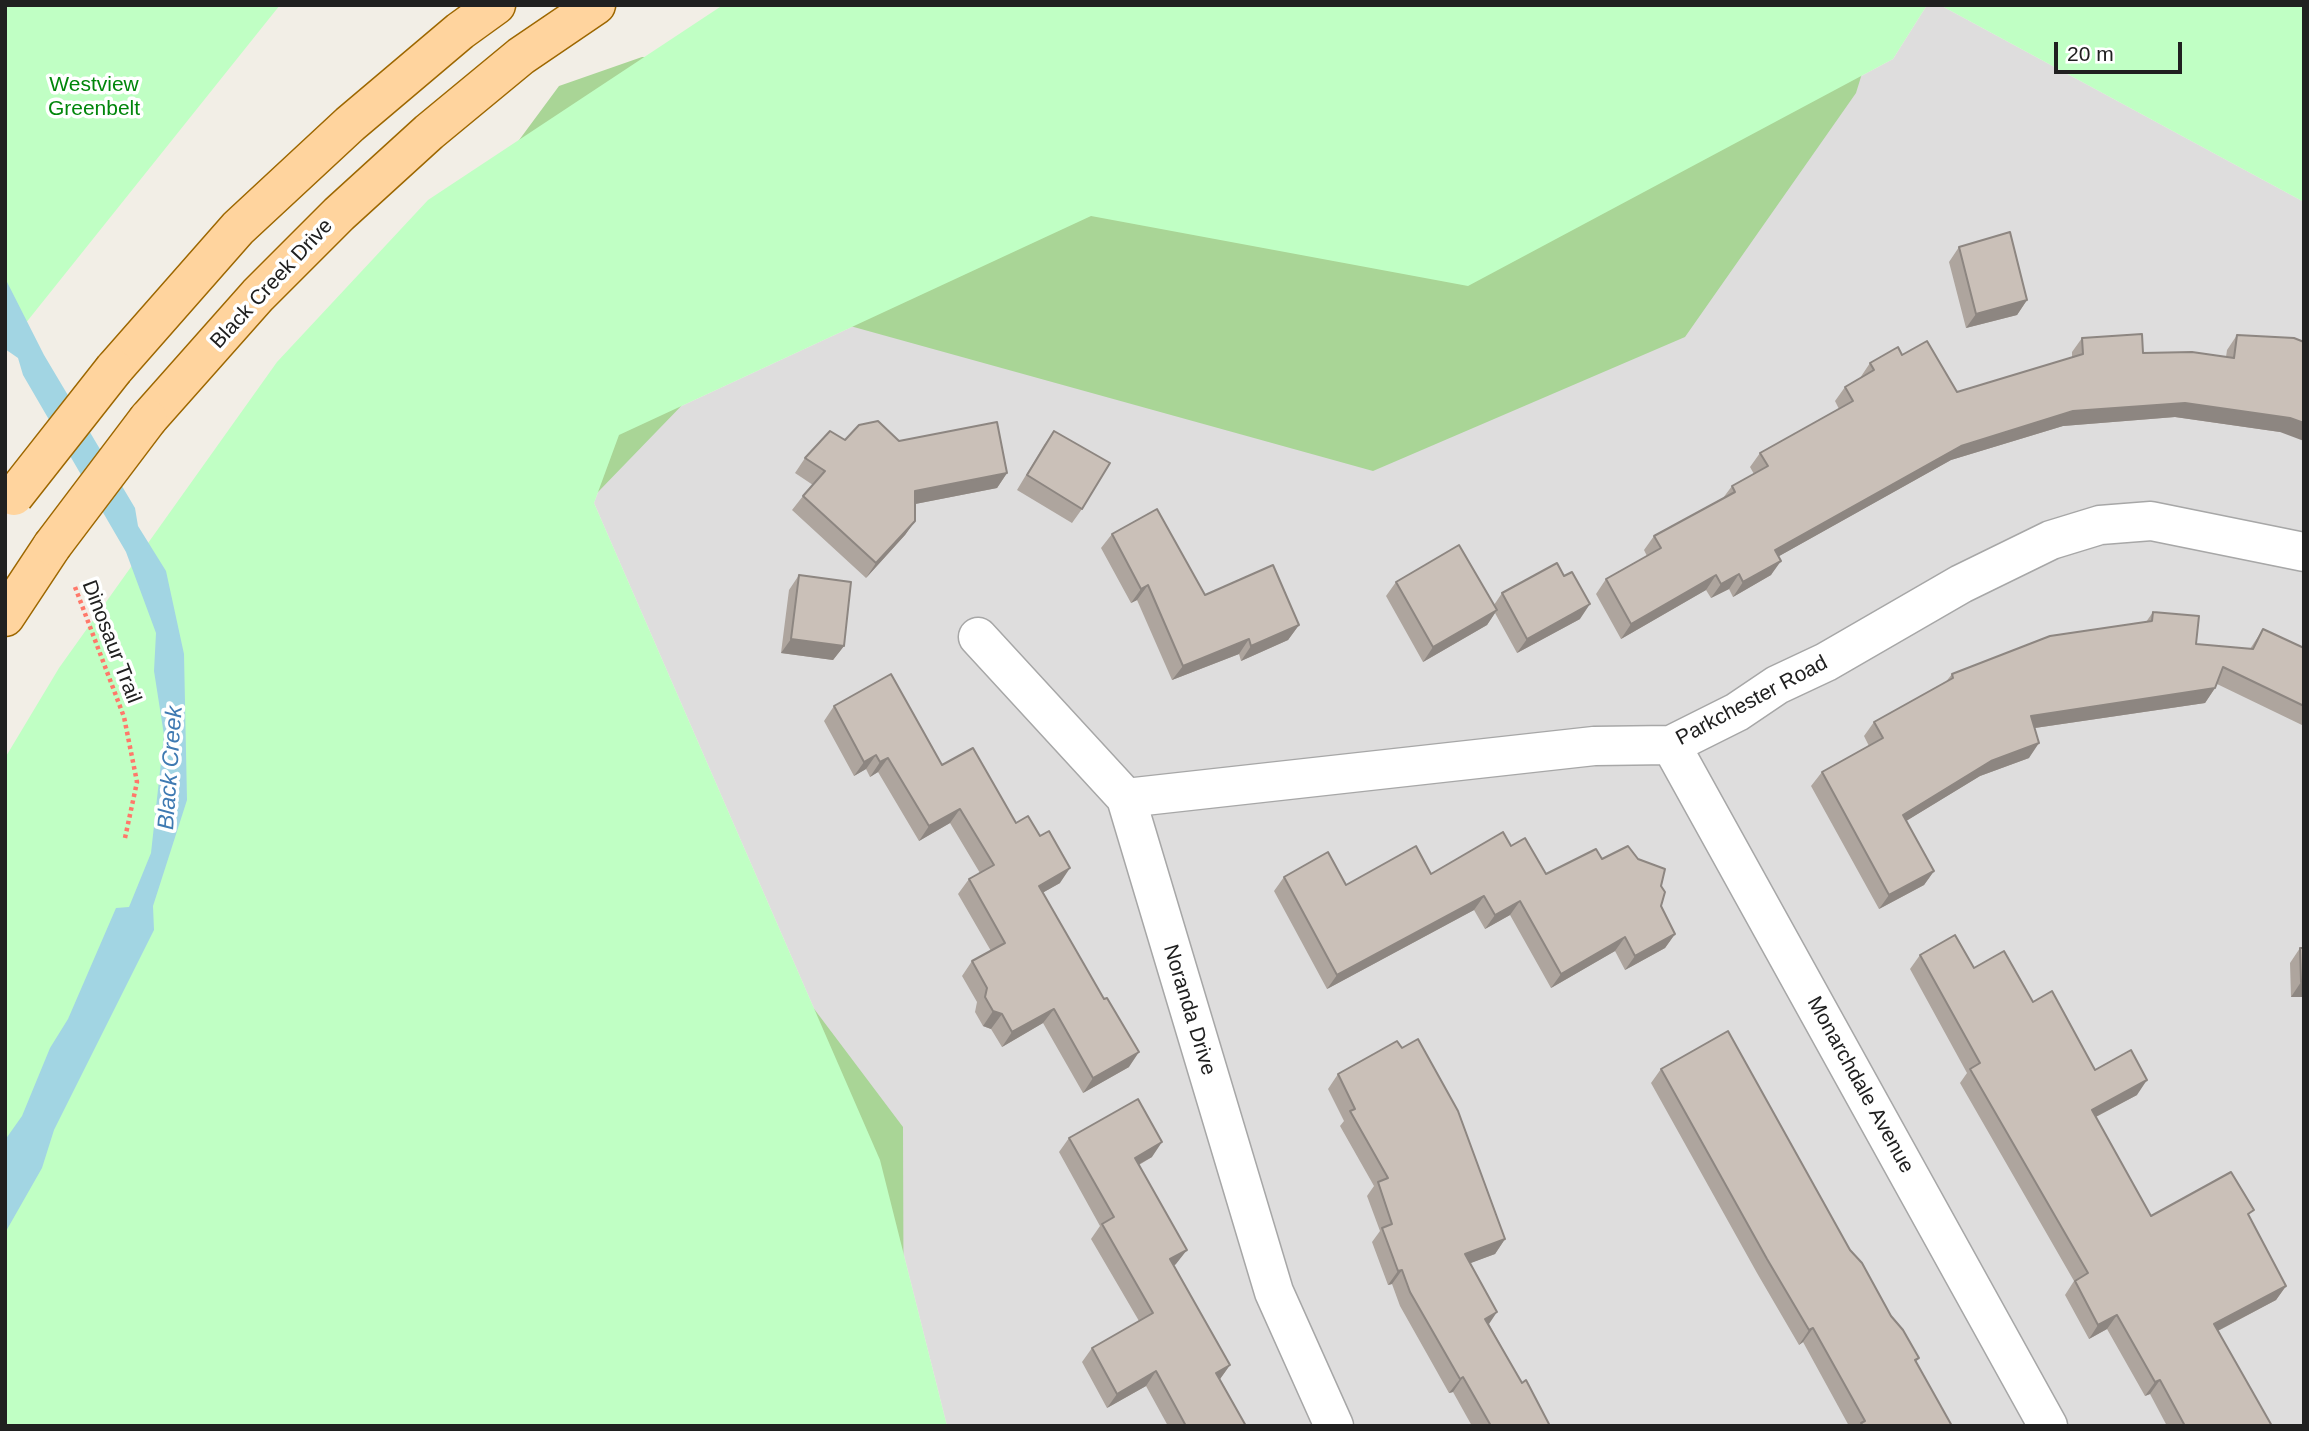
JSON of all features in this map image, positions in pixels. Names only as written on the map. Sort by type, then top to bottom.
[{"type":"main road","points":[[10,503],[114,369],[238,228],[350,124],[460,31],[496,5]]},
{"type":"main road","name":"Black Creek Drive","points":[[5,617],[52,546],[148,419],[258,295],[339,214],[429,132],[521,56],[596,5]]},
{"type":"street","name":"Parkchester Road","points":[[1126,798],[1594,746],[1671,745],[1737,712],[1777,685],[1826,662],[1961,584],[2051,540],[2100,525],[2151,521],[2304,552]]},
{"type":"street","name":"Noranda Drive","points":[[978,637],[1126,798],[1274,1292],[1334,1426]]},
{"type":"street","name":"Monarchdale Avenue","points":[[1671,745],[2048,1426]]},
{"type":"path","name":"Dinosaur Trail","points":[[71,580],[83,603],[124,717],[137,782],[125,838]]},
{"type":"shaded area","points":[[1927,5],[1940,5],[2304,202],[2304,1426],[947,1426],[880,1160],[594,503],[619,435],[1091,216],[1468,286],[1893,59]]},
{"type":"green space","name":"Westview Greenbelt","points":[[5,5],[280,5],[5,349]]},
{"type":"green space","points":[[723,5],[1927,5],[1893,59],[1468,286],[1091,216],[619,435],[594,503],[880,1160],[947,1426],[5,1426],[5,758],[59,668],[277,362],[428,200]]},
{"type":"green space","points":[[938,5],[1883,5],[1856,93],[1685,337],[1373,471],[778,306],[537,555],[684,836],[903,1127],[904,1426],[383,1426],[389,1402],[293,1092],[284,972],[320,679],[318,541],[367,392],[460,220],[559,86],[642,57],[786,62]]},
{"type":"green space","points":[[1940,5],[2304,5],[2304,202]]},
{"type":"water","name":"Black Creek","points":[[5,278],[44,355],[135,508],[138,526],[166,571],[184,654],[187,800],[153,906],[154,930],[54,1130],[42,1168],[5,1233],[5,1140],[22,1116],[50,1048],[68,1019],[116,908],[129,907],[151,853],[164,735],[154,671],[156,633],[126,552],[23,375],[18,358],[5,349]]},
{"type":"building","points":[[2010,232],[2027,300],[1976,314],[1959,247]]},
{"type":"building","points":[[2142,334],[2143,353],[2192,352],[2234,358],[2237,335],[2294,338],[2304,342],[2304,423],[2290,418],[2185,403],[2073,411],[1961,446],[1775,550],[1781,561],[1743,582],[1739,574],[1721,584],[1716,575],[1631,624],[1606,579],[1661,548],[1654,536],[1735,492],[1732,486],[1768,466],[1760,453],[1853,401],[1845,387],[1874,370],[1870,363],[1898,347],[1902,355],[1927,341],[1957,392],[2083,354],[2082,338]]},
{"type":"building","points":[[878,421],[899,441],[997,422],[1007,473],[915,491],[915,521],[876,563],[803,496],[825,471],[805,458],[830,431],[845,440],[859,425]]},
{"type":"building","points":[[1054,431],[1110,463],[1082,509],[1027,475]]},
{"type":"building","points":[[1157,509],[1205,595],[1273,565],[1299,625],[1251,646],[1249,639],[1183,666],[1148,585],[1141,589],[1112,534]]},
{"type":"building","points":[[1459,545],[1497,610],[1433,647],[1396,582]]},
{"type":"building","points":[[1557,563],[1564,576],[1572,572],[1590,604],[1527,639],[1502,593]]},
{"type":"building","points":[[799,575],[851,582],[844,646],[791,639]]},
{"type":"building","points":[[2153,612],[2199,616],[2196,644],[2253,649],[2263,629],[2304,648],[2304,706],[2223,667],[2215,688],[2031,716],[2039,743],[1991,761],[1903,815],[1934,871],[1889,895],[1822,772],[1883,738],[1874,722],[1953,678],[1952,674],[2050,636],[2152,621]]},
{"type":"building","points":[[891,674],[942,765],[973,748],[1016,823],[1028,816],[1040,836],[1049,831],[1070,868],[1039,886],[1104,999],[1107,998],[1139,1052],[1093,1078],[1054,1009],[1012,1032],[1002,1014],[993,1011],[985,997],[987,988],[972,961],[1005,943],[969,879],[994,865],[960,809],[929,826],[888,758],[880,762],[876,755],[864,762],[834,706]]},
{"type":"building","points":[[1503,832],[1511,846],[1525,838],[1546,874],[1596,849],[1602,859],[1628,846],[1638,859],[1665,869],[1661,886],[1665,892],[1661,906],[1675,934],[1635,956],[1625,937],[1561,974],[1520,901],[1495,915],[1484,896],[1337,975],[1284,877],[1328,852],[1346,885],[1416,846],[1431,874]]},
{"type":"building","points":[[1955,935],[1974,968],[2004,951],[2033,1002],[2052,991],[2095,1070],[2131,1050],[2147,1080],[2092,1110],[2151,1216],[2231,1172],[2254,1210],[2248,1214],[2286,1286],[2214,1324],[2272,1426],[2185,1426],[2160,1380],[2155,1382],[2117,1315],[2098,1325],[2075,1281],[2088,1273],[1970,1069],[1980,1063],[1920,955]]},
{"type":"building","points":[[2300,948],[2304,948],[2304,982],[2301,982]]},
{"type":"building","points":[[1728,1031],[1850,1250],[1862,1263],[1891,1316],[1903,1330],[1919,1358],[1915,1360],[1952,1426],[1863,1426],[1861,1423],[1865,1421],[1813,1328],[1809,1330],[1767,1259],[1661,1069]]},
{"type":"building","points":[[1418,1039],[1458,1111],[1505,1239],[1465,1254],[1497,1312],[1485,1319],[1522,1383],[1526,1380],[1550,1426],[1491,1426],[1463,1377],[1460,1379],[1410,1292],[1402,1270],[1398,1271],[1382,1228],[1392,1224],[1378,1182],[1388,1178],[1350,1111],[1355,1109],[1338,1074],[1397,1041],[1402,1048]]},
{"type":"building","points":[[1138,1099],[1162,1142],[1135,1158],[1187,1250],[1170,1259],[1230,1365],[1216,1373],[1246,1426],[1186,1426],[1156,1371],[1117,1394],[1092,1348],[1153,1313],[1102,1224],[1114,1217],[1069,1138]]}]
